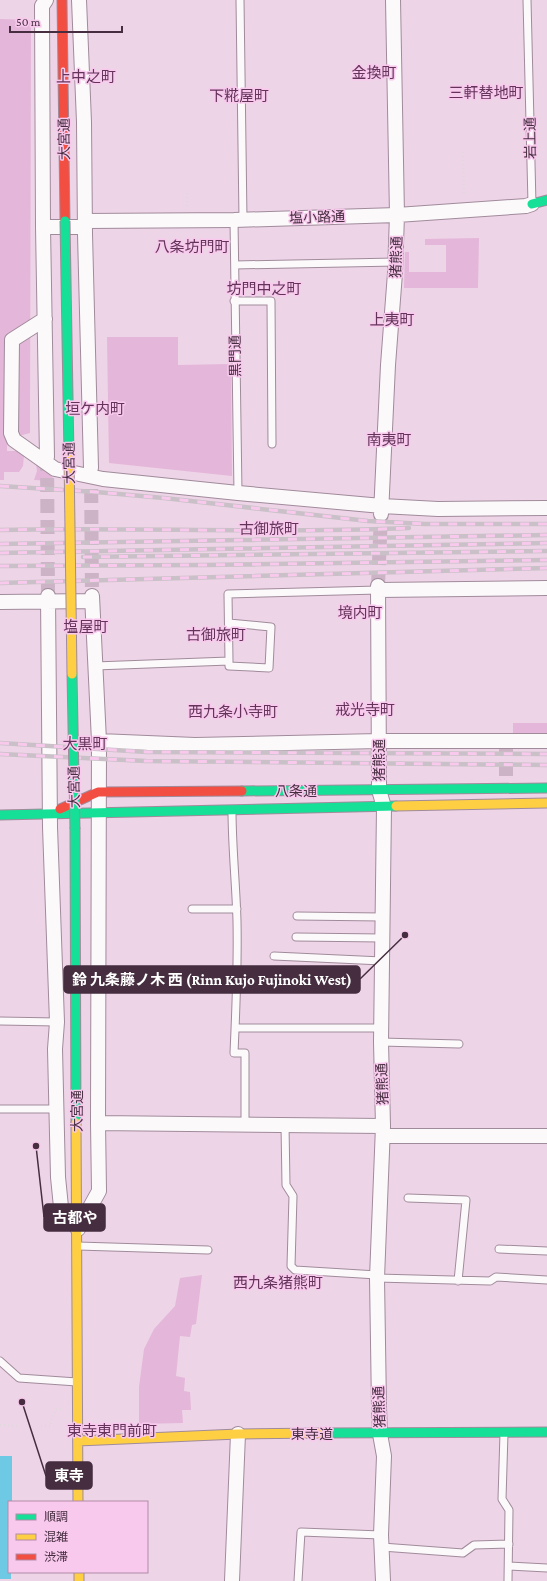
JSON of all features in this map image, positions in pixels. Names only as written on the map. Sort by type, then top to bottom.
[{"type":"street","points":[[46,0],[42,6],[43,227],[47,457]]},
{"type":"street","name":"大宮通","points":[[62,0],[75,829],[78,1229],[78,1501]]},
{"type":"street","points":[[79,0],[84,122],[91,468]]},
{"type":"street","name":"猪熊通","points":[[381,510],[388,365],[396,262],[397,215],[393,0]]},
{"type":"street","name":"塩小路通","points":[[43,227],[85,224],[397,215],[526,206],[547,200]]},
{"type":"street","points":[[45,319],[12,340],[11,434],[14,440],[55,469],[103,479],[381,510],[547,508]]},
{"type":"street","points":[[378,588],[547,588]]},
{"type":"street","name":"猪熊通","points":[[378,588],[379,790],[384,807],[381,1035],[383,1131],[377,1276],[378,1407],[380,1434],[384,1456],[382,1541],[383,1581]]},
{"type":"street","points":[[0,602],[48,599],[92,598],[99,741],[99,1191],[78,1229],[61,1207],[58,1177],[55,1049],[57,1022],[50,814],[48,599]]},
{"type":"street","points":[[99,741],[195,745],[379,741],[547,741]]},
{"type":"street","name":"八条通","points":[[50,814],[98,792],[379,790],[506,782],[547,788]]},
{"type":"street","name":"八条通","points":[[0,815],[547,803]]},
{"type":"street","points":[[98,1123],[285,1125],[383,1131],[547,1136]]},
{"type":"street","name":"東寺道","points":[[78,1441],[238,1434],[547,1432]]},
{"type":"street","points":[[232,1581],[238,1434]]},
{"type":"lane","name":"黒門通","points":[[238,493],[234,265],[238,220],[240,0]]},
{"type":"lane","name":"岩上通","points":[[527,0],[532,204]]},
{"type":"lane","points":[[234,265],[396,262]]},
{"type":"lane","points":[[234,301],[271,301],[272,444]]},
{"type":"lane","points":[[229,623],[271,627],[269,668],[229,666],[228,594],[378,588]]},
{"type":"lane","points":[[95,666],[229,661]]},
{"type":"lane","points":[[232,810],[232,837],[236,875],[237,909],[234,1053],[245,1053],[245,1125]]},
{"type":"lane","points":[[192,909],[237,909]]},
{"type":"lane","points":[[298,916],[382,917]]},
{"type":"lane","points":[[296,937],[382,938]]},
{"type":"lane","points":[[274,956],[382,961]]},
{"type":"lane","points":[[0,1021],[57,1022]]},
{"type":"lane","points":[[235,1028],[381,1035],[459,1044]]},
{"type":"lane","points":[[0,1109],[56,1109]]},
{"type":"lane","points":[[285,1125],[286,1185],[293,1196],[291,1266],[295,1270],[458,1281],[490,1281],[496,1277],[547,1280]]},
{"type":"lane","points":[[408,1198],[466,1200],[458,1281]]},
{"type":"lane","points":[[78,1246],[208,1250]]},
{"type":"lane","points":[[499,1249],[547,1251]]},
{"type":"lane","points":[[0,1361],[19,1378],[78,1382]]},
{"type":"lane","points":[[504,1433],[502,1499],[509,1510],[508,1581]]},
{"type":"lane","points":[[298,1581],[301,1532],[382,1541],[463,1553],[474,1545],[509,1544]]},
{"type":"lane","points":[[508,1566],[547,1568]]},
{"type":"path","points":[[463,152],[464,211]]},
{"type":"path","points":[[41,1426],[50,1426],[50,1420],[56,1409],[78,1409]]},
{"type":"path","points":[[0,1425],[19,1426]]},
{"type":"shaded area","points":[[0,19],[31,20],[30,433],[7,439],[7,451],[20,451],[24,455],[23,466],[19,472],[4,472],[4,480],[0,480]]},
{"type":"shaded area","points":[[479,238],[478,288],[404,288],[405,252],[409,252],[409,272],[446,272],[446,245],[425,245],[425,239]]},
{"type":"shaded area","points":[[107,337],[178,337],[178,365],[231,364],[232,476],[109,463]]},
{"type":"shaded area","points":[[36,464],[52,473],[53,481],[34,480],[37,471]]},
{"type":"shaded area","points":[[513,723],[547,723],[547,734],[513,734]]},
{"type":"shaded area","points":[[202,1275],[196,1324],[192,1325],[190,1337],[180,1336],[176,1376],[185,1378],[184,1391],[190,1392],[191,1410],[182,1410],[183,1423],[139,1424],[139,1387],[144,1349],[154,1329],[175,1306],[180,1278]]},
{"type":"water","points":[[0,1456],[12,1456],[12,1501],[8,1501],[8,1573],[11,1573],[11,1579],[0,1579]]},
{"type":"tunnel","points":[[47,457],[48,596]]},
{"type":"tunnel","points":[[91,468],[92,596]]},
{"type":"tunnel","points":[[378,586],[381,514]]},
{"type":"tunnel","points":[[506,741],[506,776]]},
{"type":"railway","points":[[0,486],[164,498],[368,521],[425,524],[547,524]]},
{"type":"railway","points":[[0,530],[358,530],[409,528]]},
{"type":"railway","points":[[0,544],[547,535]]},
{"type":"railway","points":[[0,553],[547,543]]},
{"type":"railway","points":[[83,557],[547,551]]},
{"type":"railway","points":[[0,566],[205,565],[547,560]]},
{"type":"railway","points":[[0,583],[547,568]]},
{"type":"railway","points":[[0,743],[147,752],[547,754]]},
{"type":"railway","points":[[0,754],[146,761],[547,765]]},
{"type":"traffic: fast","points":[[532,204],[547,200]]},
{"type":"traffic: fast","points":[[65,221],[69,456]]},
{"type":"traffic: fast","points":[[72,674],[75,829]]},
{"type":"traffic: fast","points":[[242,791],[547,788]]},
{"type":"traffic: fast","points":[[0,815],[396,806]]},
{"type":"traffic: fast","points":[[75,829],[76,1123]]},
{"type":"traffic: fast","points":[[321,1433],[547,1432]]},
{"type":"traffic: slow","points":[[69,456],[72,674]]},
{"type":"traffic: slow","points":[[396,806],[547,803]]},
{"type":"traffic: slow","points":[[76,1123],[78,1501]]},
{"type":"traffic: slow","points":[[78,1441],[238,1434],[321,1433]]},
{"type":"traffic: slow","points":[[79,1573],[79,1581]]},
{"type":"traffic: jam","points":[[62,0],[65,221]]},
{"type":"traffic: jam","points":[[60,809],[98,792],[242,791]]},
{"type":"place","name":"鈴 九条藤ノ木 西 (Rinn Kujo Fujinoki West)","points":[[405,935]]},
{"type":"place","name":"古都や","points":[[36,1146]]},
{"type":"place","name":"東寺","points":[[22,1402]]},
{"type":"district","name":"金換町","points":[[374,73]]},
{"type":"district","name":"上中之町","points":[[86,77]]},
{"type":"district","name":"三軒替地町","points":[[486,93]]},
{"type":"district","name":"下糀屋町","points":[[239,96]]},
{"type":"district","name":"八条坊門町","points":[[192,247]]},
{"type":"district","name":"坊門中之町","points":[[264,289]]},
{"type":"district","name":"上夷町","points":[[392,320]]},
{"type":"district","name":"垣ケ内町","points":[[95,409]]},
{"type":"district","name":"南夷町","points":[[389,440]]},
{"type":"district","name":"古御旅町","points":[[269,529]]},
{"type":"district","name":"境内町","points":[[360,613]]},
{"type":"district","name":"塩屋町","points":[[86,627]]},
{"type":"district","name":"古御旅町","points":[[216,635]]},
{"type":"district","name":"戒光寺町","points":[[365,710]]},
{"type":"district","name":"西九条小寺町","points":[[233,712]]},
{"type":"district","name":"大黒町","points":[[85,744]]},
{"type":"district","name":"西九条猪熊町","points":[[278,1283]]},
{"type":"district","name":"東寺東門前町","points":[[112,1431]]}]
